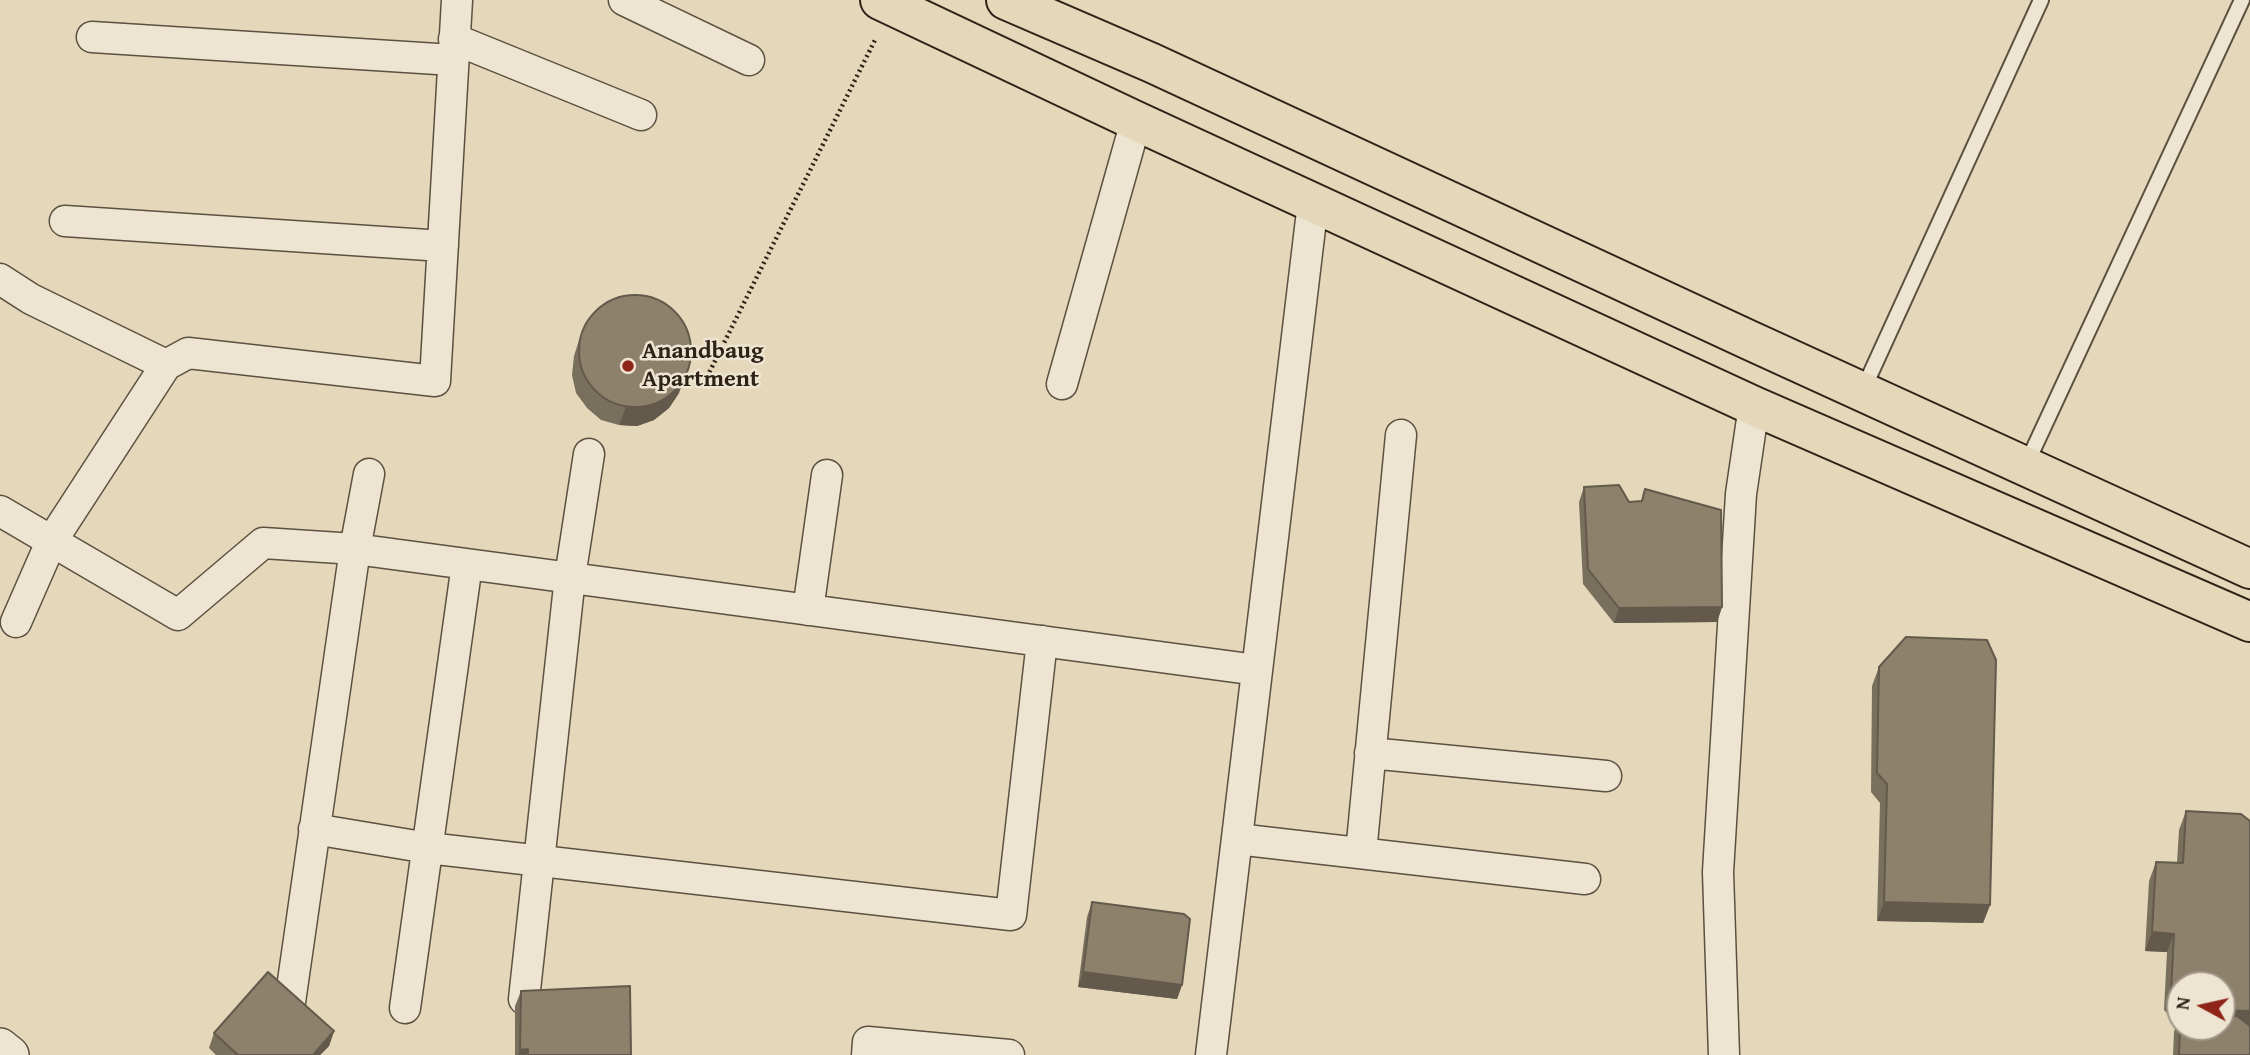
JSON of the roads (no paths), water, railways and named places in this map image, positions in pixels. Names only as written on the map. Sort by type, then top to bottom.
[{"type":"main road","points":[[1006,0],[1152,63],[2250,569]]},
{"type":"main road","points":[[886,3],[1754,406],[2250,622]]},
{"type":"street","points":[[16,622],[51,541],[166,365],[188,353],[435,381],[457,0]]},
{"type":"street","points":[[624,0],[749,60]]},
{"type":"street","points":[[92,37],[454,49],[641,115]]},
{"type":"street","points":[[1062,384],[1136,121]]},
{"type":"street","points":[[1211,1055],[1313,203]]},
{"type":"street","points":[[65,221],[443,246]]},
{"type":"street","points":[[0,279],[31,299],[166,365]]},
{"type":"street","points":[[1724,1055],[1718,872],[1741,494],[1754,406]]},
{"type":"street","points":[[1361,853],[1401,435]]},
{"type":"street","points":[[524,999],[570,578],[589,454]]},
{"type":"street","points":[[289,1002],[355,549],[369,474]]},
{"type":"street","points":[[808,610],[827,475]]},
{"type":"street","points":[[0,510],[178,615],[263,543],[355,549],[1257,670]]},
{"type":"street","points":[[405,1008],[467,564]]},
{"type":"street","points":[[314,829],[428,848],[539,862],[1011,915],[1042,641]]},
{"type":"street","points":[[1370,753],[1606,776]]},
{"type":"street","points":[[1237,839],[1585,879]]},
{"type":"street","points":[[867,1055],[868,1042],[1009,1055]]},
{"type":"street","points":[[0,1047],[10,1055]]},
{"type":"lane","points":[[1862,392],[2041,0]]},
{"type":"lane","points":[[2026,466],[2242,0]]},
{"type":"place","name":"Anandbaug Apartment","points":[[628,366]]}]
